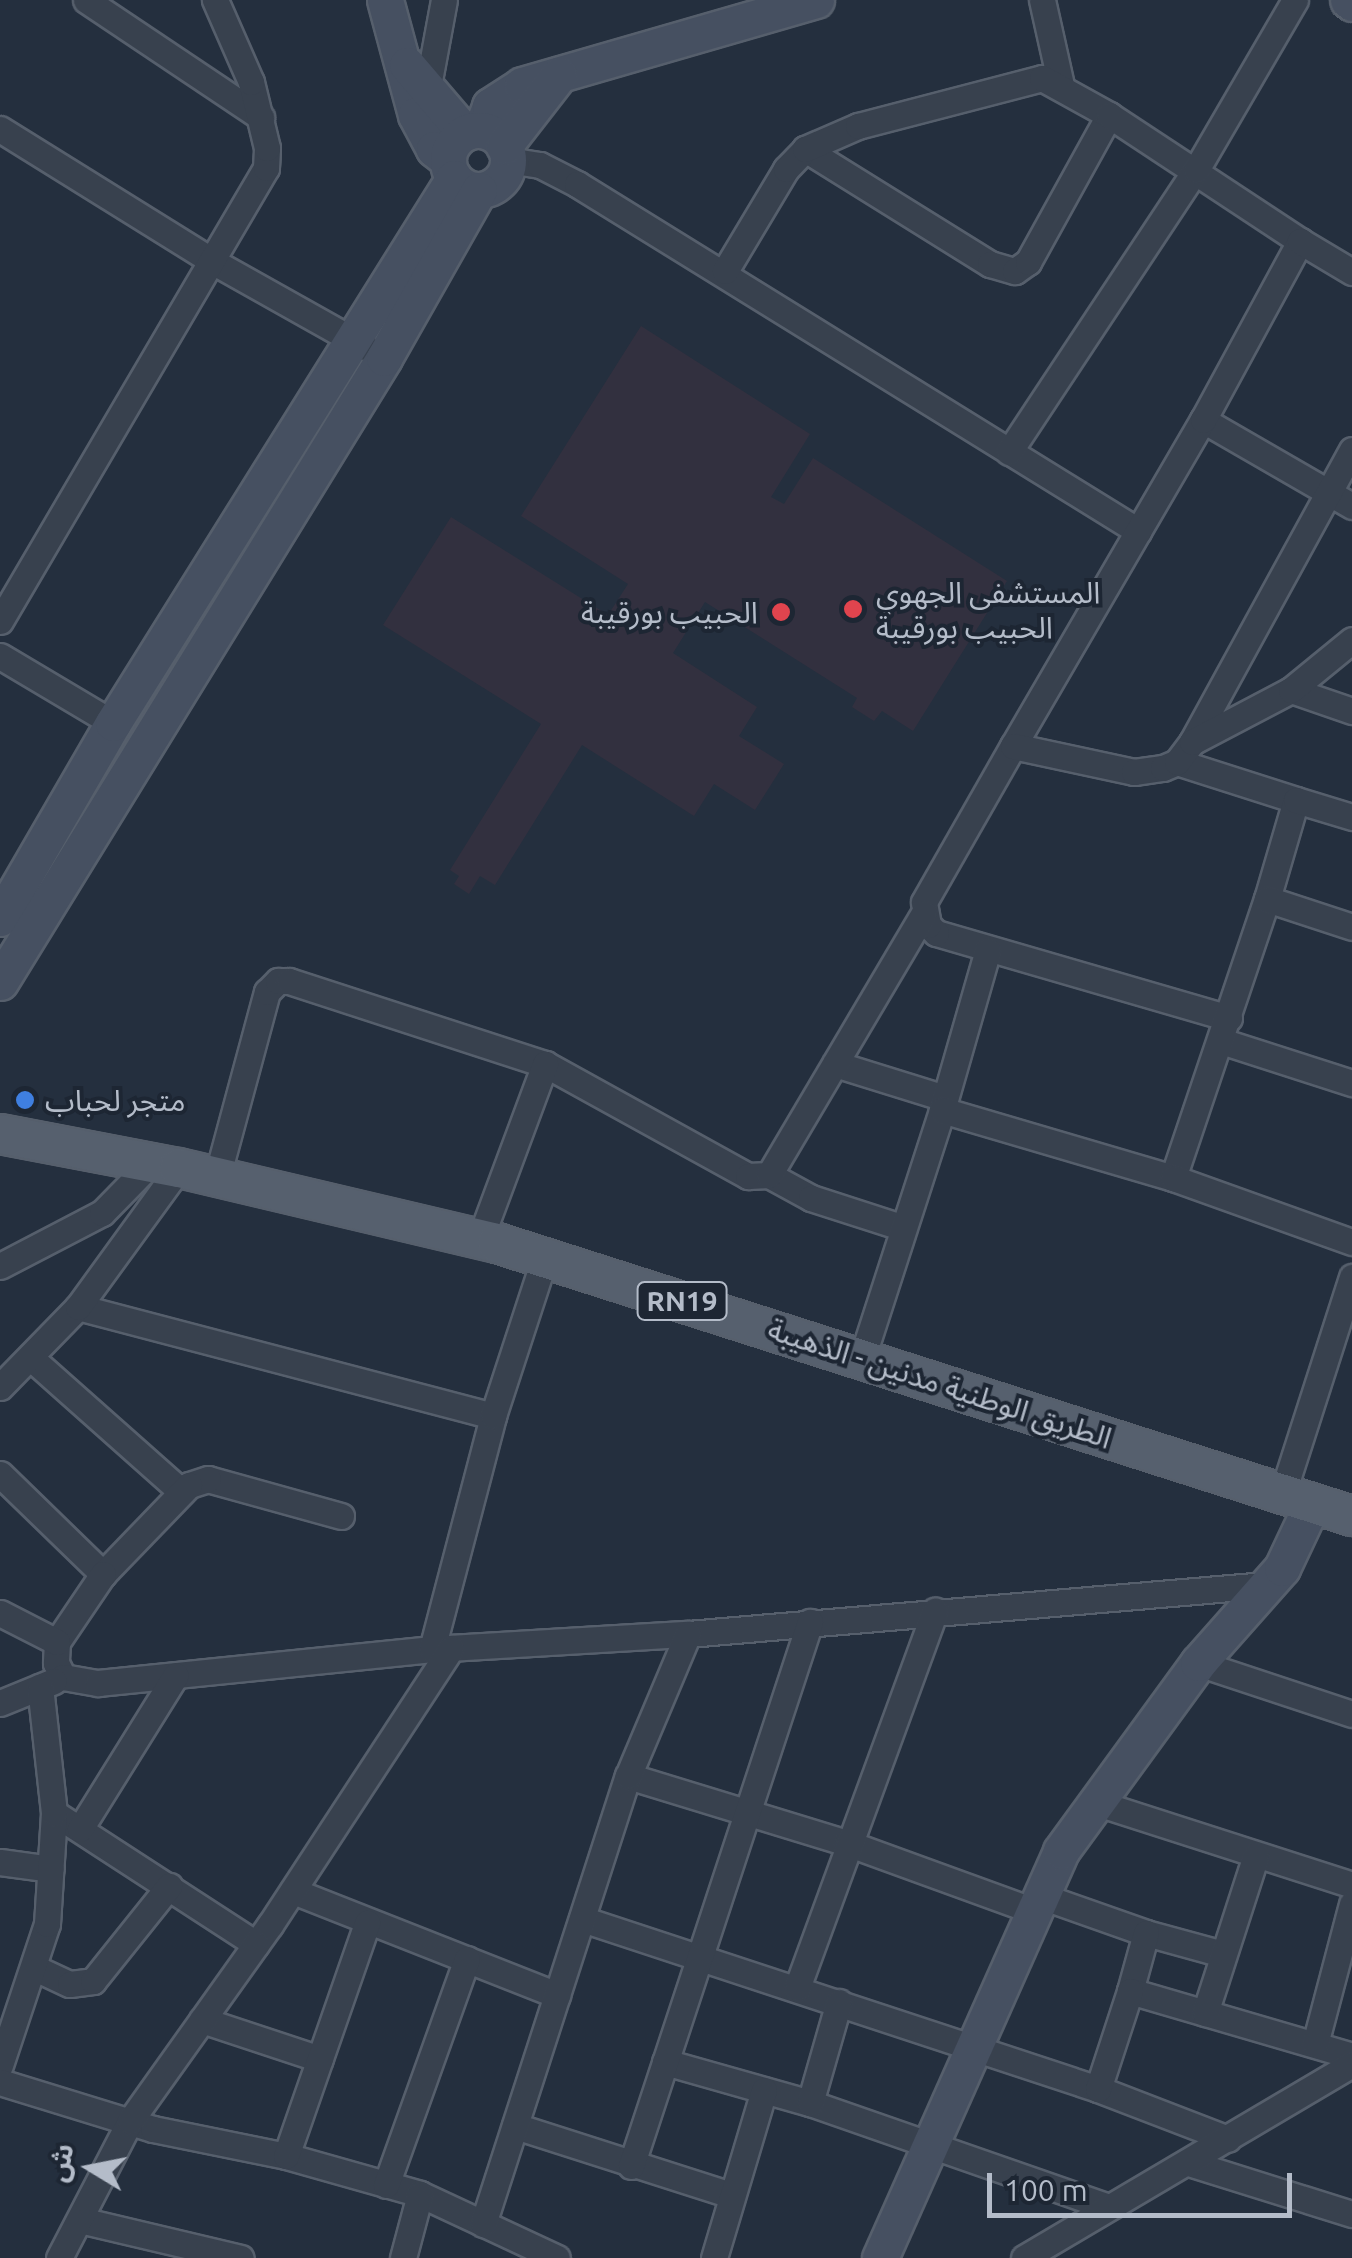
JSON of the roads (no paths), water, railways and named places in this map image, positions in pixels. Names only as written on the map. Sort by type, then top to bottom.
[{"type":"main road","name":"الطريق الوطنية مدنين - الذهيبة","points":[[0,1134],[218,1177],[545,1257],[1352,1516]]},
{"type":"street","points":[[86,0],[261,117]]},
{"type":"street","points":[[0,621],[266,168],[261,117],[252,82],[216,0]]},
{"type":"street","points":[[385,0],[424,134],[477,157],[554,171],[724,271],[1138,531]]},
{"type":"street","points":[[432,94],[444,0]]},
{"type":"street","points":[[432,94],[470,101],[816,0]]},
{"type":"street","points":[[1042,0],[1061,85]]},
{"type":"street","points":[[1009,452],[1196,170],[1295,0]]},
{"type":"street","points":[[403,60],[477,157]]},
{"type":"street","points":[[0,918],[113,724],[353,340],[477,157],[559,75]]},
{"type":"street","points":[[724,271],[786,169],[805,149],[858,126],[1018,81],[1042,78],[1061,85],[1109,115],[1352,272]]},
{"type":"street","points":[[0,982],[384,358],[477,157],[490,106],[515,88]]},
{"type":"street","points":[[805,149],[990,264],[1015,271],[1028,262],[1109,115]]},
{"type":"street","points":[[0,128],[212,261],[384,358]]},
{"type":"street","points":[[768,1175],[924,913],[928,891],[1203,420],[1300,241]]},
{"type":"street","points":[[1203,420],[1352,506]]},
{"type":"street","points":[[1184,752],[1352,450]]},
{"type":"street","points":[[1013,746],[1134,772],[1184,752],[1291,690],[1352,640]]},
{"type":"street","points":[[0,656],[113,724]]},
{"type":"street","points":[[1291,690],[1352,712]]},
{"type":"street","points":[[1184,752],[1296,800],[1352,817]]},
{"type":"street","points":[[1172,1178],[1225,1030],[1296,800]]},
{"type":"street","points":[[1267,899],[1352,926]]},
{"type":"street","points":[[924,913],[936,933],[1225,1030],[1352,1083]]},
{"type":"street","points":[[862,1358],[944,1104],[988,950]]},
{"type":"street","points":[[218,1177],[267,992],[278,981],[303,983],[545,1064],[748,1176],[768,1175],[811,1198],[902,1227]]},
{"type":"street","points":[[480,1240],[545,1064]]},
{"type":"street","points":[[835,1064],[1352,1242]]},
{"type":"street","points":[[0,1266],[102,1213],[164,1166]]},
{"type":"street","points":[[0,1387],[78,1307],[164,1166]]},
{"type":"street","points":[[59,2258],[130,2121],[293,1892],[442,1648],[493,1416],[545,1257]]},
{"type":"street","points":[[880,2258],[1061,1851],[1198,1664],[1266,1586],[1296,1544],[1298,1497],[1352,1277]]},
{"type":"street","points":[[78,1307],[493,1416]]},
{"type":"street","points":[[31,1358],[180,1492]]},
{"type":"street","points":[[0,1474],[103,1574]]},
{"type":"street","points":[[0,2064],[47,1924],[54,1813],[52,1682],[57,1642],[103,1574],[180,1492],[199,1479],[208,1478],[342,1516]]},
{"type":"street","points":[[0,1703],[52,1682],[98,1682],[442,1648],[688,1634],[934,1610],[1266,1586]]},
{"type":"street","points":[[797,1988],[934,1610]]},
{"type":"street","points":[[0,1614],[57,1642]]},
{"type":"street","points":[[631,2166],[810,1622]]},
{"type":"street","points":[[483,2224],[628,1776],[688,1634]]},
{"type":"street","points":[[1198,1664],[1352,1714]]},
{"type":"street","points":[[80,1830],[176,1674]]},
{"type":"street","points":[[628,1776],[1038,1903],[1223,1954]]},
{"type":"street","points":[[1094,1802],[1352,1885]]},
{"type":"street","points":[[54,1813],[256,1944]]},
{"type":"street","points":[[1205,2013],[1256,1855]]},
{"type":"street","points":[[0,1862],[51,1869]]},
{"type":"street","points":[[35,1968],[70,1984],[93,1981],[170,1886]]},
{"type":"street","points":[[293,1892],[557,1995]]},
{"type":"street","points":[[1315,2044],[1352,1904]]},
{"type":"street","points":[[582,1919],[1098,2088],[1228,2139]]},
{"type":"street","points":[[286,2156],[367,1923]]},
{"type":"street","points":[[1098,2088],[1146,1933]]},
{"type":"street","points":[[386,2185],[467,1959]]},
{"type":"street","points":[[1130,1992],[1352,2056]]},
{"type":"street","points":[[810,2103],[839,2002]]},
{"type":"street","points":[[202,2020],[320,2059]]},
{"type":"street","points":[[665,2062],[810,2103],[1105,2206]]},
{"type":"street","points":[[1024,2258],[1105,2206],[1188,2162],[1352,2064]]},
{"type":"street","points":[[0,2082],[202,2141],[286,2156],[420,2194],[557,2258]]},
{"type":"street","points":[[714,2258],[764,2090]]},
{"type":"street","points":[[515,2126],[731,2195]]},
{"type":"street","points":[[1188,2162],[1352,2214]]},
{"type":"street","points":[[402,2258],[420,2194]]},
{"type":"street","points":[[80,2220],[199,2253],[241,2258]]},
{"type":"place","name":"المستشفى الجهوي الحبيب بورقيبة","points":[[853,609]]},
{"type":"place","name":"الحبيب بورقيبة","points":[[781,612]]},
{"type":"place","name":"متجر لحباب","points":[[25,1100]]}]
